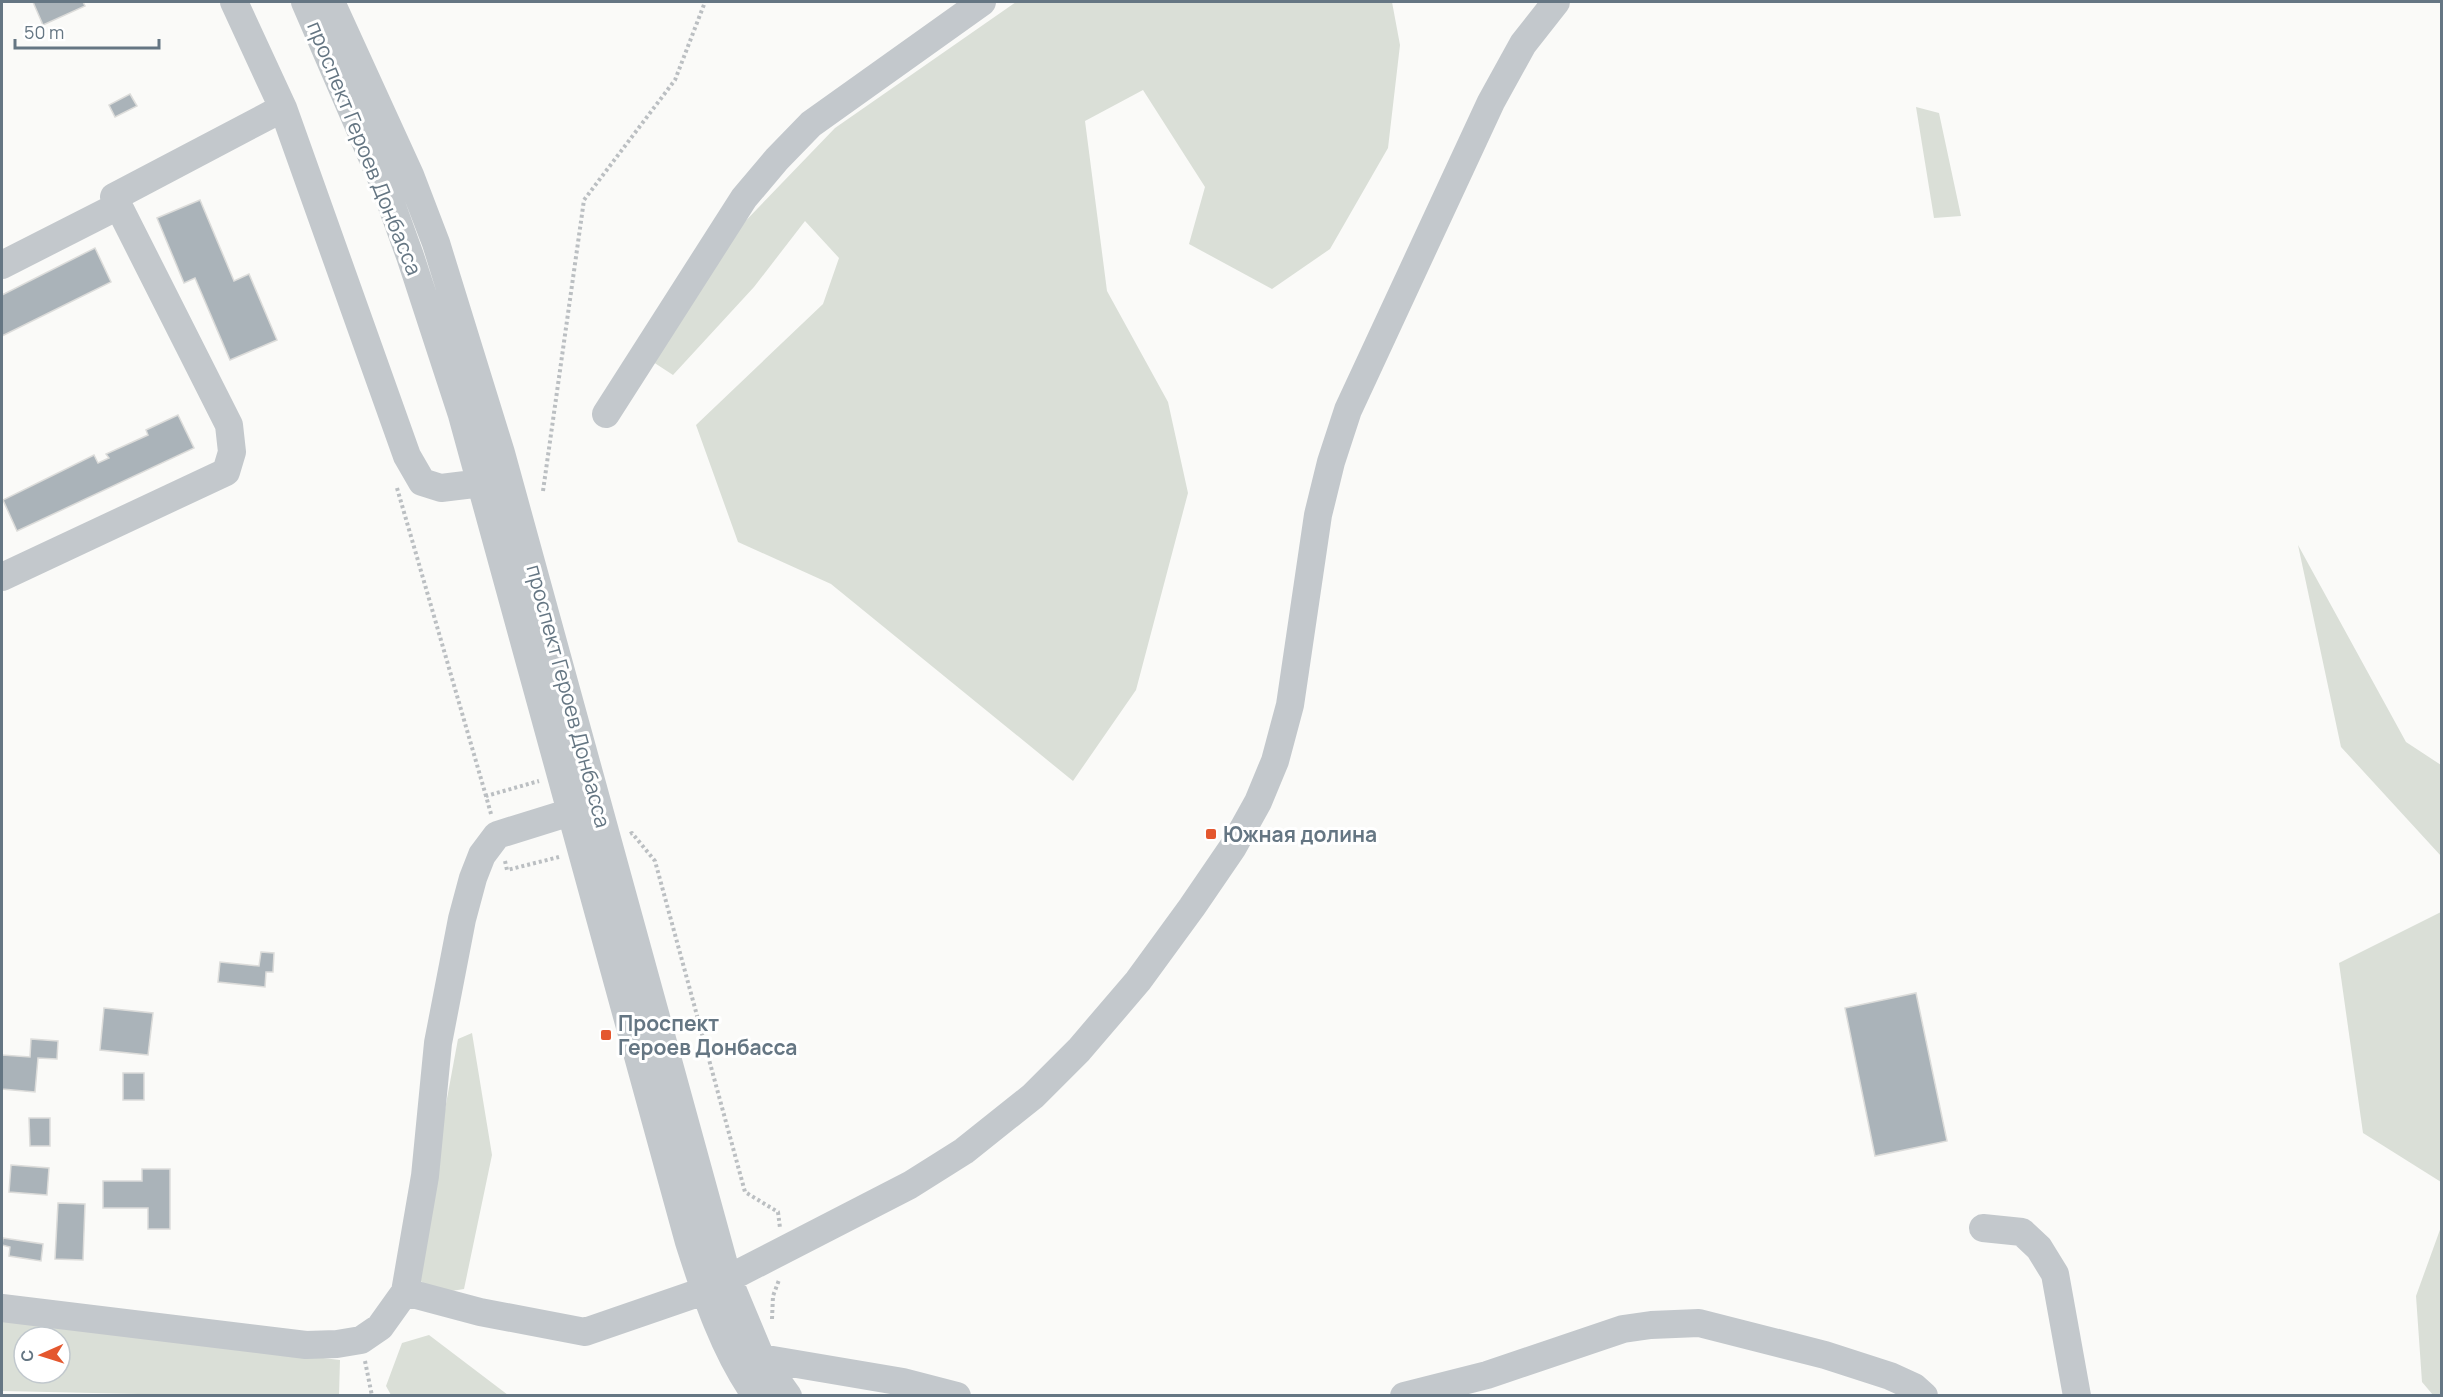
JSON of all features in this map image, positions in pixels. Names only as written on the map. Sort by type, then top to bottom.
[{"type":"street","points":[[234,2],[283,108],[407,456],[422,482],[441,488],[482,483]]},
{"type":"street","name":"проспект Героев Донбасса","points":[[305,2],[385,187],[435,330],[482,483],[686,1230],[716,1285],[761,1358],[788,1395]]},
{"type":"street","name":"проспект Героев Донбасса","points":[[331,2],[410,176],[432,233],[501,453],[736,1364],[756,1395]]},
{"type":"street","points":[[606,414],[744,198],[777,159],[811,124],[982,2]]},
{"type":"street","points":[[405,1292],[480,1312],[585,1332],[716,1285],[910,1185],[964,1151],[1017,1110],[1079,1050],[1138,981],[1192,907],[1233,847],[1258,802],[1275,761],[1290,705],[1318,515],[1331,462],[1348,410],[1491,102],[1523,44],[1556,2]]},
{"type":"street","points":[[2,577],[226,472],[231,452],[229,425],[114,197],[283,108]]},
{"type":"street","points":[[2,265],[118,206]]},
{"type":"street","points":[[2,1308],[306,1345],[337,1344],[361,1340],[380,1327],[405,1292],[425,1176],[438,1043],[462,919],[473,878],[482,855],[497,835],[571,812]]},
{"type":"street","points":[[1983,1228],[2022,1233],[2039,1248],[2055,1274],[2077,1395]]},
{"type":"street","points":[[1404,1395],[1487,1376],[1623,1329],[1699,1323],[1825,1355],[1890,1376],[1914,1387],[1924,1395]]},
{"type":"street","points":[[761,1358],[903,1382],[957,1395]]},
{"type":"path","points":[[543,491],[584,200],[675,80],[705,2]]},
{"type":"path","points":[[361,1340],[372,1395]]},
{"type":"shaded area","points":[[1016,2],[1392,2],[1400,45],[1388,148],[1330,249],[1272,289],[1189,244],[1205,187],[1143,90],[1085,121],[1107,291],[1168,402],[1188,493],[1136,690],[1073,781],[831,584],[738,542],[696,425],[823,304],[839,258],[805,221],[754,287],[673,375],[647,358],[733,234],[835,128]]},
{"type":"shaded area","points":[[1916,107],[1939,113],[1961,216],[1934,218]]},
{"type":"shaded area","points":[[2298,545],[2406,742],[2441,765],[2441,856],[2341,747]]},
{"type":"shaded area","points":[[2441,912],[2441,1182],[2363,1133],[2339,963]]},
{"type":"shaded area","points":[[472,1033],[492,1155],[464,1289],[439,1293],[414,1277],[458,1039]]},
{"type":"shaded area","points":[[2441,1227],[2441,1395],[2433,1395],[2422,1382],[2416,1296]]},
{"type":"shaded area","points":[[2,1320],[44,1325],[12,1325],[12,1385],[72,1385],[72,1328],[340,1360],[339,1395],[184,1395],[2,1391]]},
{"type":"shaded area","points":[[429,1335],[508,1395],[391,1395],[386,1386],[402,1343]]},
{"type":"building","points":[[33,2],[83,2],[85,6],[43,25]]},
{"type":"building","points":[[130,94],[137,106],[115,117],[109,105]]},
{"type":"building","points":[[200,200],[234,281],[249,274],[277,340],[230,360],[195,278],[184,283],[157,218]]},
{"type":"building","points":[[95,248],[111,282],[2,336],[2,295]]},
{"type":"building","points":[[178,415],[194,448],[17,531],[3,500],[94,455],[98,463],[109,458],[106,454],[148,435],[146,430]]},
{"type":"building","points":[[261,952],[274,953],[273,972],[266,972],[265,987],[218,982],[220,962],[259,966]]},
{"type":"building","points":[[1916,993],[1947,1141],[1875,1156],[1845,1008]]},
{"type":"building","points":[[104,1008],[153,1013],[148,1055],[100,1050]]},
{"type":"building","points":[[31,1039],[58,1041],[57,1059],[38,1058],[35,1092],[2,1089],[2,1055],[30,1057]]},
{"type":"building","points":[[123,1073],[144,1073],[144,1100],[123,1100]]},
{"type":"building","points":[[29,1118],[50,1118],[50,1146],[30,1146]]},
{"type":"building","points":[[11,1165],[49,1168],[47,1195],[9,1192]]},
{"type":"building","points":[[142,1169],[170,1169],[170,1229],[148,1229],[148,1208],[103,1208],[103,1181],[142,1181]]},
{"type":"building","points":[[58,1203],[85,1204],[83,1260],[55,1259]]},
{"type":"building","points":[[3,1238],[43,1244],[41,1261],[9,1256],[10,1247],[2,1245]]},
{"type":"place","name":"Южная долина","points":[[1211,834]]},
{"type":"place","name":"Проспект Героев Донбасса","points":[[606,1035]]}]
